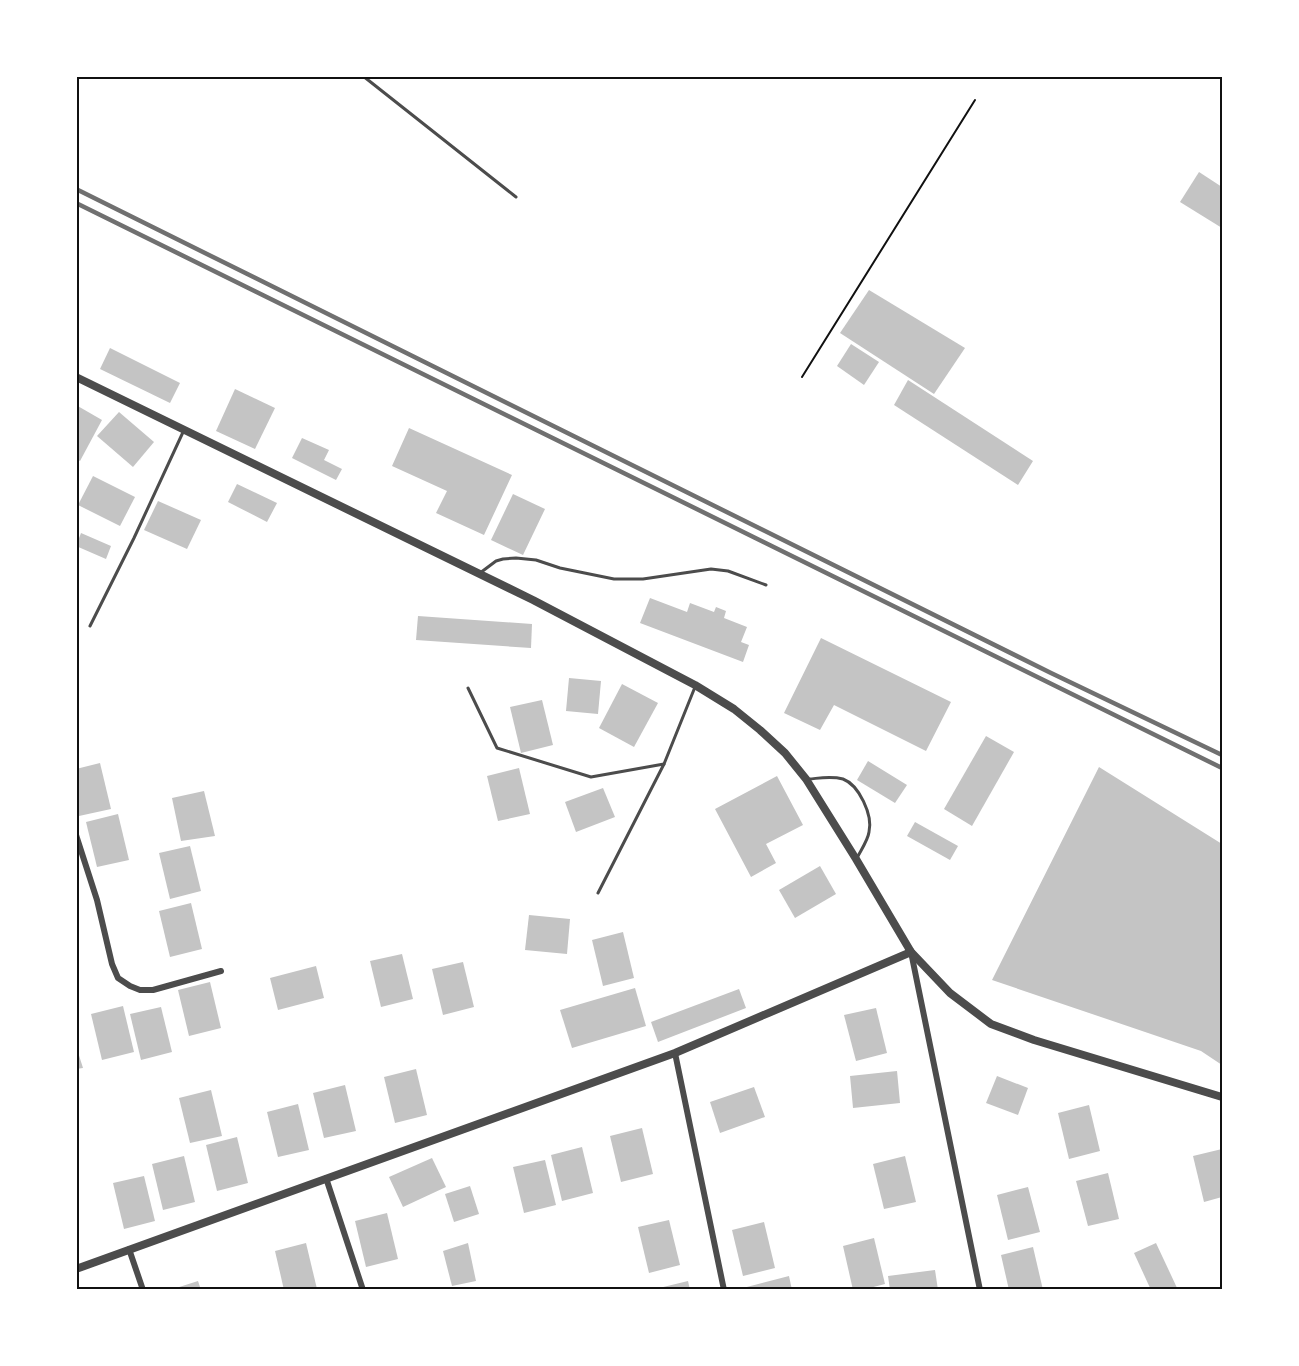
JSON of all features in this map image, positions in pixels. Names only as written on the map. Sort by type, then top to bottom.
[{"type":"street","points":[[76,377],[533,600],[695,685],[734,709],[785,753],[806,779],[911,952],[950,993],[991,1024],[1034,1040],[1222,1097]]},
{"type":"street","points":[[76,835],[97,900],[112,964],[118,978],[140,990],[153,990],[221,971]]},
{"type":"street","points":[[76,1269],[675,1053],[911,952]]},
{"type":"street","points":[[911,952],[980,1290]]},
{"type":"street","points":[[675,1053],[723,1290]]},
{"type":"street","points":[[326,1178],[363,1290]]},
{"type":"street","points":[[129,1249],[143,1290]]},
{"type":"lane","points":[[363,76],[516,197]]},
{"type":"lane","points":[[90,626],[184,430]]},
{"type":"lane","points":[[479,574],[496,561],[516,558],[536,560],[560,568],[614,579],[644,579],[711,569],[728,571],[766,585]]},
{"type":"lane","points":[[598,893],[664,764],[695,685]]},
{"type":"lane","points":[[468,688],[497,748],[591,777],[664,764]]},
{"type":"lane","points":[[806,779],[831,776],[846,780],[860,795],[870,816],[869,832],[856,860]]},
{"type":"path","points":[[802,377],[975,100]]},
{"type":"building","points":[[1199,172],[1222,187],[1222,228],[1180,202]]},
{"type":"building","points":[[869,290],[965,348],[934,394],[840,333]]},
{"type":"building","points":[[851,344],[879,362],[864,385],[837,366]]},
{"type":"building","points":[[110,348],[180,383],[170,403],[100,369]]},
{"type":"building","points":[[908,380],[1033,461],[1018,485],[894,405]]},
{"type":"building","points":[[235,389],[275,408],[255,449],[216,431]]},
{"type":"building","points":[[76,405],[102,420],[80,461],[76,459]]},
{"type":"building","points":[[119,412],[154,442],[133,467],[97,436]]},
{"type":"building","points":[[409,428],[512,475],[484,535],[436,513],[447,491],[392,466]]},
{"type":"building","points":[[302,438],[329,450],[324,460],[342,469],[336,480],[292,458]]},
{"type":"building","points":[[93,476],[135,497],[120,526],[78,505]]},
{"type":"building","points":[[237,484],[277,503],[267,522],[228,502]]},
{"type":"building","points":[[513,494],[545,509],[523,555],[491,540]]},
{"type":"building","points":[[158,501],[201,520],[187,549],[144,530]]},
{"type":"building","points":[[81,533],[111,546],[106,559],[76,546]]},
{"type":"building","points":[[650,598],[687,612],[690,603],[714,612],[716,607],[726,611],[724,618],[747,627],[741,642],[749,645],[743,662],[640,623]]},
{"type":"building","points":[[418,616],[532,624],[531,648],[416,640]]},
{"type":"building","points":[[821,638],[951,702],[926,751],[834,705],[820,730],[784,713]]},
{"type":"building","points":[[569,678],[601,681],[598,714],[566,711]]},
{"type":"building","points":[[622,684],[658,703],[634,747],[599,728]]},
{"type":"building","points":[[542,700],[553,745],[521,753],[510,707]]},
{"type":"building","points":[[986,736],[1014,752],[972,826],[944,809]]},
{"type":"building","points":[[868,761],[907,785],[895,803],[857,780]]},
{"type":"building","points":[[100,763],[111,809],[79,816],[76,805],[76,769]]},
{"type":"building","points":[[1099,767],[1222,844],[1222,1065],[1201,1051],[992,980]]},
{"type":"building","points":[[519,768],[530,814],[498,821],[487,776]]},
{"type":"building","points":[[777,776],[803,825],[766,844],[776,863],[751,877],[715,809]]},
{"type":"building","points":[[603,788],[615,817],[576,832],[565,802]]},
{"type":"building","points":[[204,791],[215,836],[181,841],[172,798]]},
{"type":"building","points":[[118,814],[129,860],[97,867],[86,822]]},
{"type":"building","points":[[915,822],[958,846],[950,860],[907,836]]},
{"type":"building","points":[[190,846],[201,891],[170,899],[159,853]]},
{"type":"building","points":[[820,866],[836,894],[795,918],[779,890]]},
{"type":"building","points":[[191,903],[202,949],[170,957],[159,911]]},
{"type":"building","points":[[529,915],[570,919],[567,954],[525,950]]},
{"type":"building","points":[[623,932],[634,978],[603,986],[592,940]]},
{"type":"building","points":[[402,954],[413,999],[381,1007],[370,961]]},
{"type":"building","points":[[463,962],[474,1007],[443,1015],[432,969]]},
{"type":"building","points":[[316,966],[324,998],[278,1010],[270,978]]},
{"type":"building","points":[[210,982],[221,1028],[189,1036],[178,990]]},
{"type":"building","points":[[635,988],[646,1026],[572,1048],[560,1010]]},
{"type":"building","points":[[739,989],[746,1008],[658,1042],[651,1022]]},
{"type":"building","points":[[123,1006],[134,1052],[102,1060],[91,1014]]},
{"type":"building","points":[[161,1007],[172,1052],[141,1060],[130,1014]]},
{"type":"building","points":[[876,1008],[887,1053],[856,1061],[844,1015]]},
{"type":"building","points":[[76,1046],[83,1068],[76,1069]]},
{"type":"building","points":[[416,1069],[427,1115],[395,1123],[384,1077]]},
{"type":"building","points":[[897,1071],[900,1103],[853,1108],[850,1076]]},
{"type":"building","points":[[997,1076],[1028,1088],[1018,1115],[986,1103]]},
{"type":"building","points":[[345,1085],[356,1131],[324,1138],[313,1093]]},
{"type":"building","points":[[754,1087],[765,1117],[720,1133],[710,1102]]},
{"type":"building","points":[[211,1090],[222,1136],[190,1143],[179,1098]]},
{"type":"building","points":[[298,1104],[309,1150],[278,1157],[267,1112]]},
{"type":"building","points":[[1089,1105],[1100,1151],[1069,1159],[1058,1113]]},
{"type":"building","points":[[642,1128],[653,1174],[621,1182],[610,1136]]},
{"type":"building","points":[[237,1137],[248,1183],[217,1191],[206,1145]]},
{"type":"building","points":[[582,1147],[593,1193],[562,1201],[551,1155]]},
{"type":"building","points":[[1222,1149],[1222,1197],[1204,1202],[1193,1156]]},
{"type":"building","points":[[184,1156],[195,1202],[163,1210],[152,1164]]},
{"type":"building","points":[[905,1156],[916,1202],[884,1209],[873,1164]]},
{"type":"building","points":[[432,1158],[446,1187],[403,1207],[389,1177]]},
{"type":"building","points":[[545,1160],[556,1205],[524,1213],[513,1167]]},
{"type":"building","points":[[1108,1173],[1119,1219],[1088,1226],[1076,1181]]},
{"type":"building","points":[[144,1176],[155,1221],[124,1229],[113,1183]]},
{"type":"building","points":[[470,1186],[479,1214],[454,1222],[445,1194]]},
{"type":"building","points":[[1028,1187],[1040,1232],[1008,1240],[997,1195]]},
{"type":"building","points":[[387,1213],[398,1259],[366,1267],[355,1221]]},
{"type":"building","points":[[669,1220],[680,1265],[649,1273],[638,1227]]},
{"type":"building","points":[[764,1222],[775,1268],[743,1276],[732,1230]]},
{"type":"building","points":[[874,1238],[885,1284],[853,1290],[843,1246]]},
{"type":"building","points":[[306,1243],[317,1289],[284,1290],[275,1251]]},
{"type":"building","points":[[468,1243],[476,1281],[452,1286],[443,1251]]},
{"type":"building","points":[[1156,1243],[1178,1290],[1151,1290],[1134,1253]]},
{"type":"building","points":[[1033,1247],[1043,1290],[1009,1290],[1001,1255]]},
{"type":"building","points":[[935,1270],[938,1290],[890,1290],[888,1276]]},
{"type":"building","points":[[789,1276],[792,1290],[744,1290],[743,1288]]},
{"type":"building","points":[[198,1281],[201,1290],[173,1290],[173,1289]]},
{"type":"building","points":[[688,1281],[690,1290],[655,1290],[655,1289]]},
{"type":"railway","points":[[76,189],[1051,673],[1222,755]]},
{"type":"railway","points":[[76,203],[1222,768]]}]
